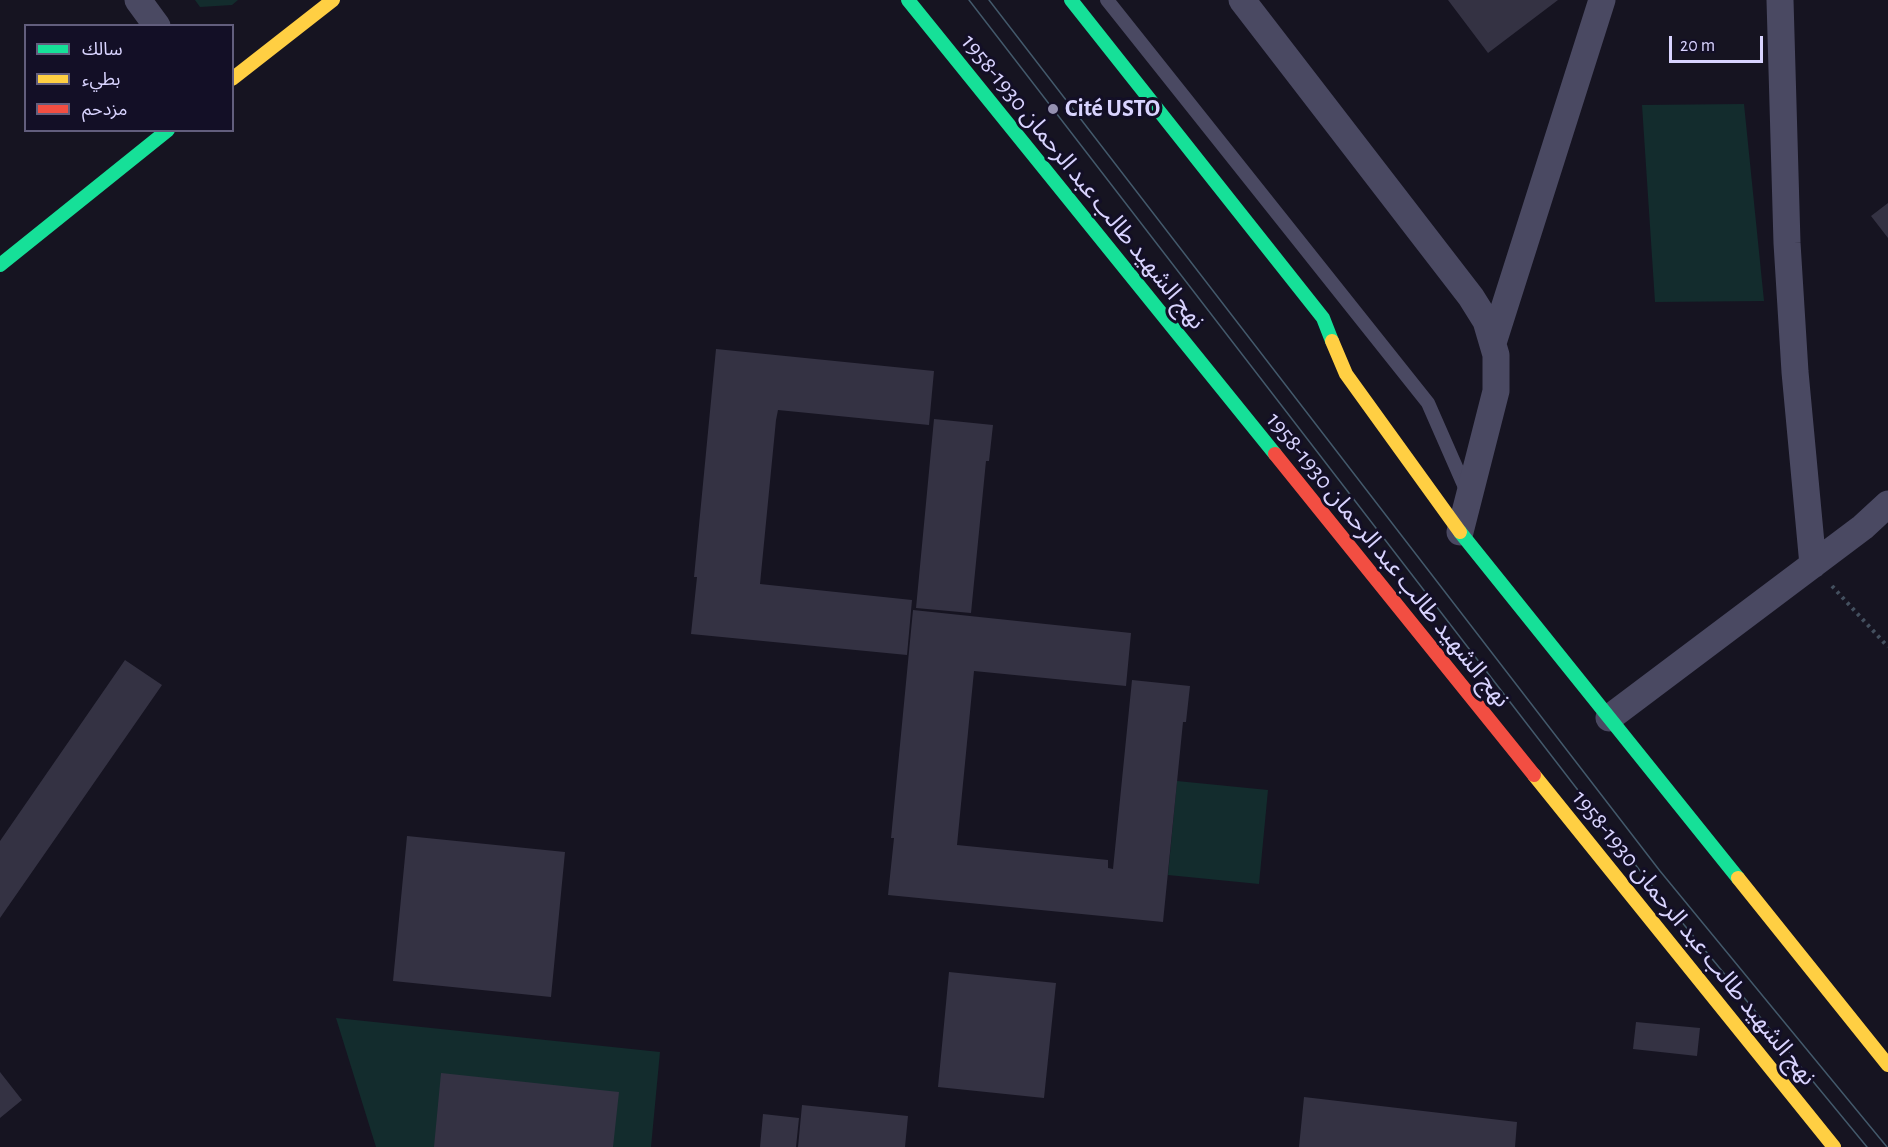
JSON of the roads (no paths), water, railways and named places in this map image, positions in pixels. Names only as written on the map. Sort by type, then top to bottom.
[{"type":"main road","points":[[234,77],[333,0]]},
{"type":"main road","name":"نهج الشهيد طالب عبد الرحمان 1930-1958","points":[[908,0],[1834,1147]]},
{"type":"main road","points":[[1071,0],[1323,318],[1346,374],[1460,532],[1888,1065]]},
{"type":"main road","points":[[0,265],[166,132]]},
{"type":"street","points":[[138,0],[156,24]]},
{"type":"street","points":[[1242,0],[1471,297],[1486,321],[1496,355],[1496,391],[1460,532]]},
{"type":"street","points":[[1493,343],[1602,0]]},
{"type":"street","points":[[1780,0],[1787,243],[1813,565]]},
{"type":"street","points":[[1610,718],[1863,527],[1888,504]]},
{"type":"lane","points":[[1107,0],[1428,403],[1469,497]]},
{"type":"tram line","points":[[969,0],[1648,881],[1867,1147]]},
{"type":"tram line","points":[[989,0],[1660,871],[1887,1147]]},
{"type":"place","name":"Cité USTO","points":[[1053,109]]}]
